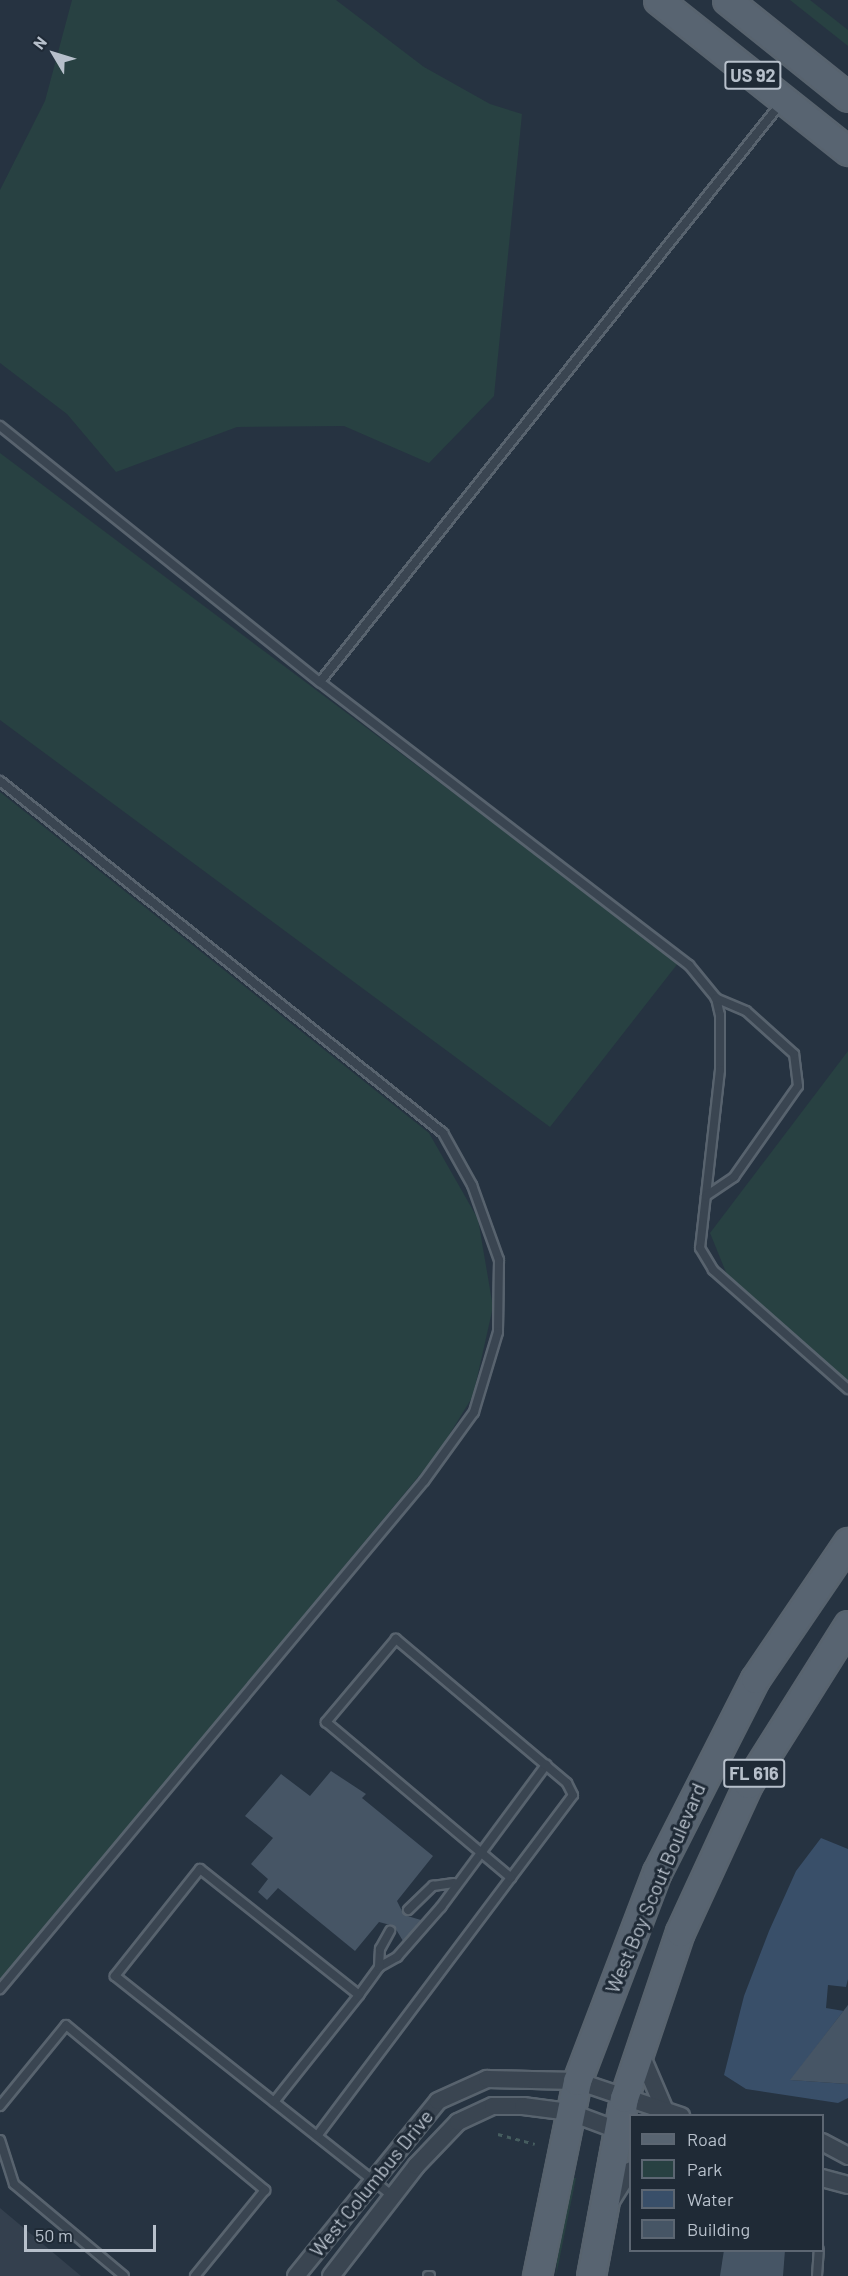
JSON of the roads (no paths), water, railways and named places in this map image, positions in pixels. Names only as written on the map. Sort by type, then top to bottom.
[{"type":"main road","name":"US 92","points":[[658,0],[848,151]]},
{"type":"main road","name":"US 92","points":[[727,0],[848,97]]},
{"type":"main road","name":"West Boy Scout Boulevard","points":[[537,2276],[568,2112],[626,1947],[702,1775],[755,1679],[848,1542]]},
{"type":"main road","name":"West Boy Scout Boulevard","points":[[591,2276],[601,2217],[623,2132],[624,2098],[680,1932],[748,1784],[848,1625]]},
{"type":"street","points":[[639,2049],[673,2114]]},
{"type":"street","name":"West Columbus Drive","points":[[296,2276],[438,2101],[487,2079],[577,2081],[673,2114]]},
{"type":"street","name":"West Columbus Drive","points":[[331,2276],[393,2196],[458,2121],[493,2106],[568,2112],[623,2132]]},
{"type":"street","points":[[824,2143],[848,2156]]},
{"type":"street","points":[[601,2217],[629,2172]]},
{"type":"street","points":[[824,2179],[848,2185]]},
{"type":"lane","points":[[320,682],[784,100]]},
{"type":"lane","points":[[0,426],[320,682],[689,965],[716,999],[746,1011],[794,1054],[798,1086],[734,1177],[706,1196]]},
{"type":"lane","points":[[0,781],[443,1133],[472,1185],[499,1260],[498,1332],[474,1412],[424,1481],[0,1989]]},
{"type":"lane","points":[[716,999],[720,1070],[700,1248],[713,1270],[848,1389]]},
{"type":"lane","points":[[317,2136],[511,1878],[573,1795],[546,1766],[396,1639],[326,1722],[511,1878]]},
{"type":"lane","points":[[274,2102],[380,1967],[404,1949],[546,1766]]},
{"type":"lane","points":[[359,1995],[200,1869],[115,1976],[393,2196]]},
{"type":"lane","points":[[408,1910],[433,1886],[454,1883]]},
{"type":"lane","points":[[380,1967],[380,1949],[390,1931]]},
{"type":"lane","points":[[0,2106],[66,2025],[265,2190],[195,2276]]},
{"type":"lane","points":[[0,2140],[14,2184],[124,2276]]},
{"type":"lane","points":[[817,2276],[819,2252]]},
{"type":"water","points":[[821,1838],[848,1849],[848,2005],[791,2080],[848,2084],[848,2098],[838,2103],[746,2089],[724,2075],[744,1996],[769,1931],[796,1871]]}]
